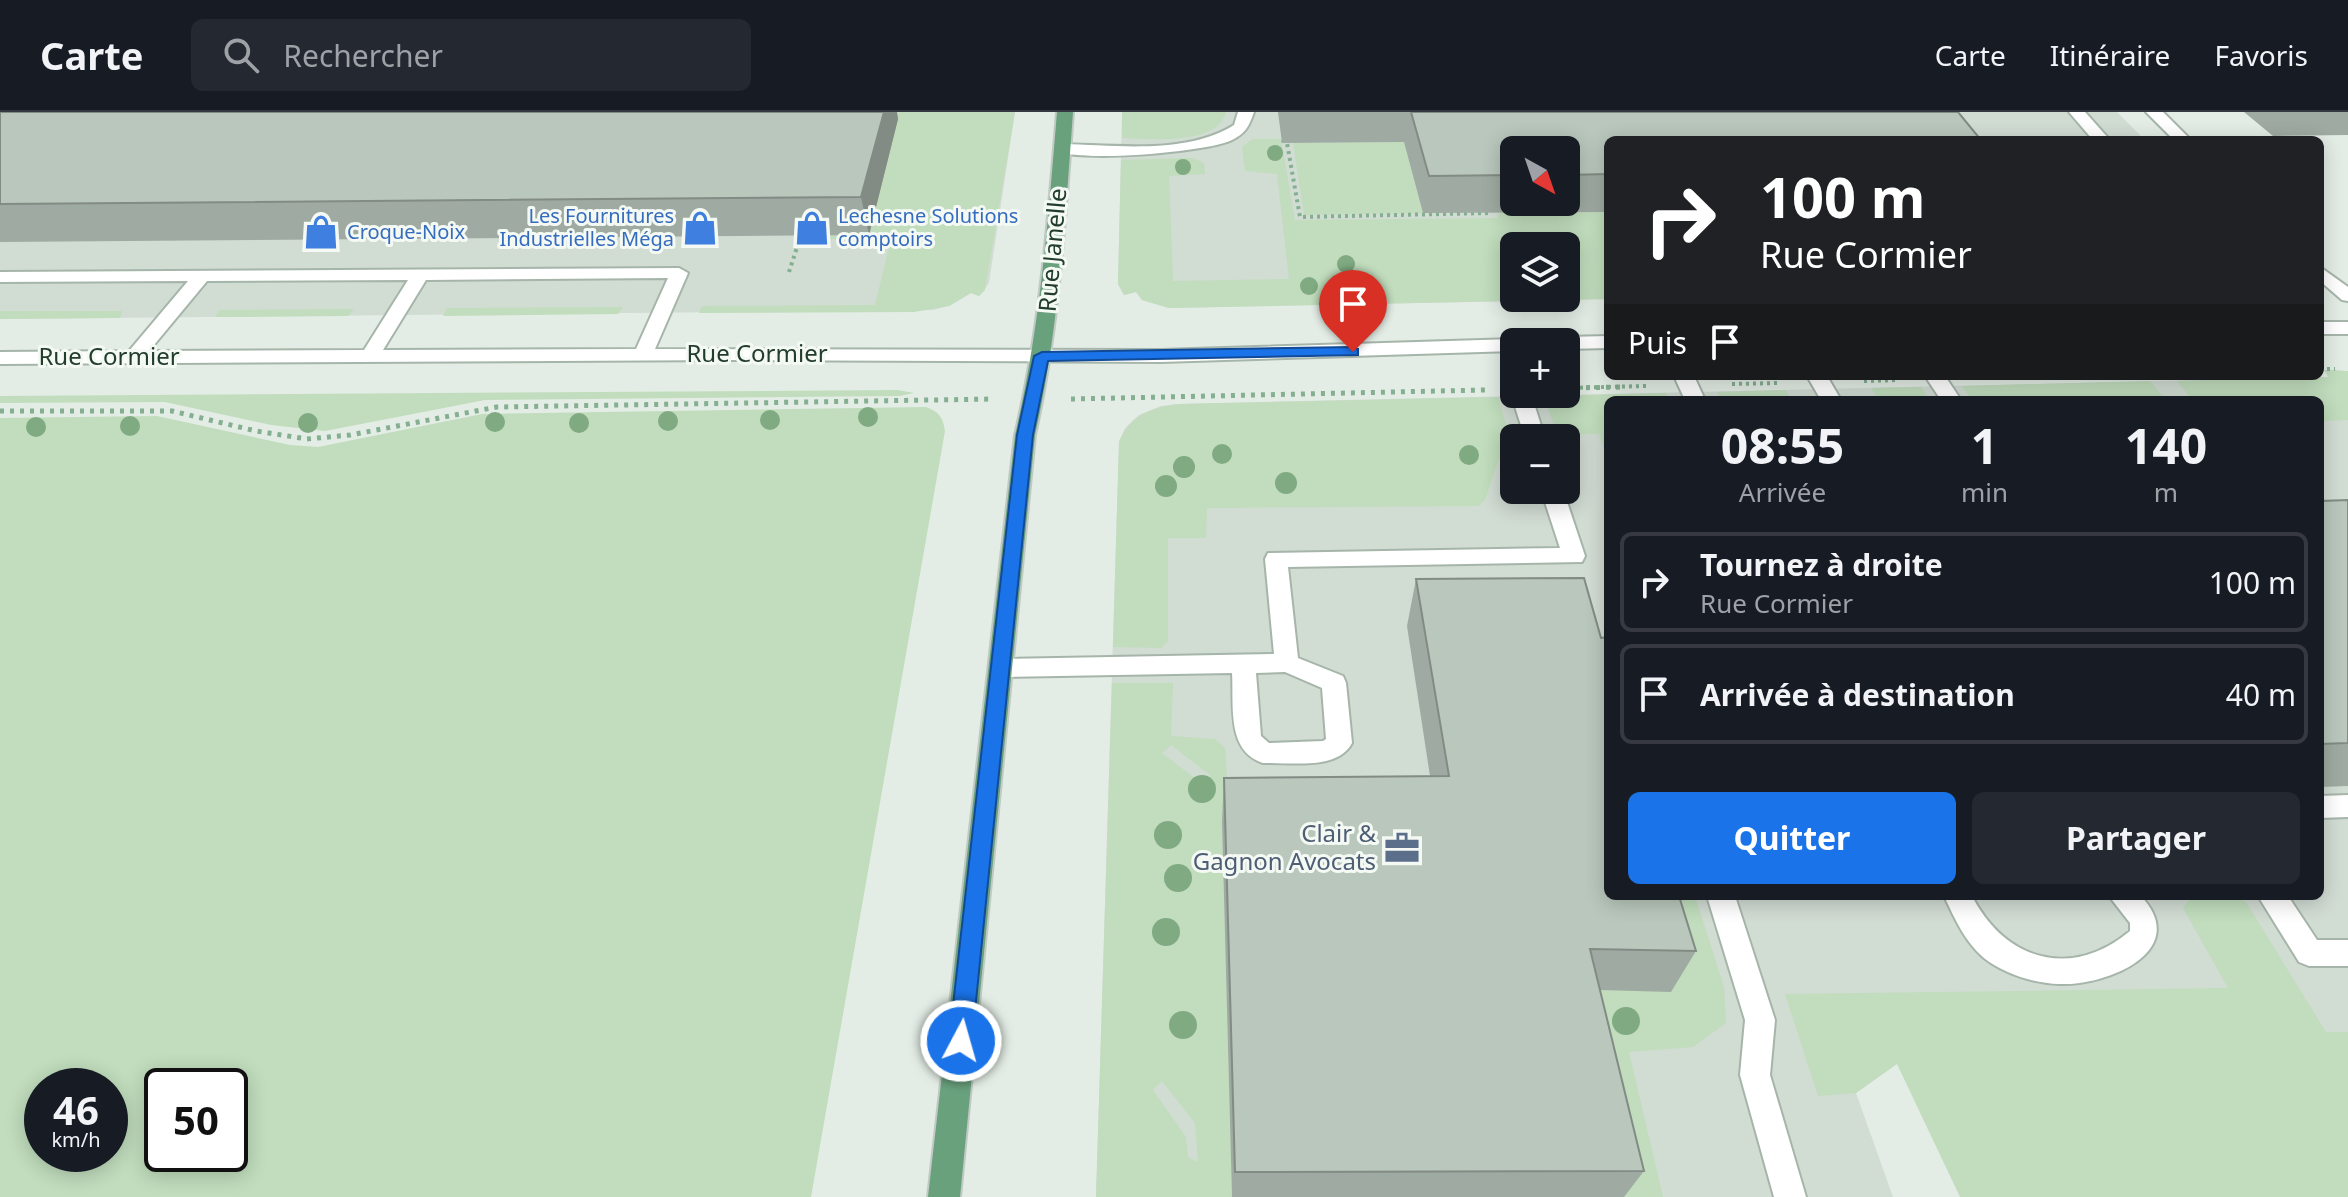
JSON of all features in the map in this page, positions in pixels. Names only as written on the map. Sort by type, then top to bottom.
[{"type":"main road","name":"Rue Janelle","points":[[944,1197],[1025,435],[1042,356],[1065,112]]},
{"type":"street","points":[[1062,149],[1205,145],[1227,139],[1243,129],[1246,112]]},
{"type":"street","points":[[2077,112],[2098,136]]},
{"type":"street","points":[[2154,112],[2179,136]]},
{"type":"street","points":[[0,277],[679,273],[643,354]]},
{"type":"street","points":[[370,356],[420,275]]},
{"type":"street","points":[[2324,275],[2348,296]]},
{"type":"street","points":[[135,356],[201,277]]},
{"type":"street","points":[[2324,328],[2348,328]]},
{"type":"street","points":[[1580,343],[1604,342]]},
{"type":"street","name":"Rue Cormier","points":[[0,358],[643,354],[1161,356],[1500,346]]},
{"type":"street","points":[[1287,663],[1276,559],[1574,556],[1557,504]]},
{"type":"street","points":[[1001,668],[1287,663],[1334,683],[1339,743],[1328,751],[1263,753],[1249,740],[1243,664]]},
{"type":"street","points":[[2324,807],[2348,806]]},
{"type":"street","points":[[1722,900],[1760,1020],[1755,1075],[1790,1197]]},
{"type":"street","points":[[1960,900],[1980,935],[2007,957],[2029,967],[2066,971],[2100,968],[2131,952],[2144,937],[2144,919],[2127,900]]},
{"type":"street","points":[[2275,900],[2309,953],[2348,953]]},
{"type":"path","points":[[1281,139],[1282,143],[1287,143],[1300,217],[1491,213]]},
{"type":"path","points":[[789,272],[801,235]]},
{"type":"path","points":[[1867,381],[1898,380]]},
{"type":"path","points":[[1727,384],[1782,383]]},
{"type":"path","points":[[1580,388],[1661,386]]},
{"type":"path","points":[[1137,399],[1498,390]]},
{"type":"path","name":"Rue Cormier","points":[[0,411],[172,411],[256,431],[307,439],[350,435],[497,407],[892,403],[929,400]]},
{"type":"shaded area","points":[[0,112],[1015,112],[989,283],[979,296],[971,293],[949,306],[933,310],[0,319]]},
{"type":"shaded area","points":[[1122,112],[2117,112],[2141,136],[1604,136],[1604,299],[1580,300],[1580,232],[1500,232],[1500,301],[1169,308],[1142,300],[1136,292],[1124,295],[1118,284]]},
{"type":"shaded area","points":[[2324,370],[2348,371],[2348,1073],[1896,1064],[1856,1093],[1893,1197],[1096,1197],[1119,442],[1125,428],[1139,415],[1161,406],[1179,404],[1500,396],[1500,408],[1580,408],[1580,395],[2200,380],[2324,380],[2328,377]]},
{"type":"green space","points":[[899,112],[1015,112],[985,290],[979,296],[971,293],[949,306],[914,312],[699,313],[702,306],[875,305],[891,239],[807,239],[808,235],[869,234]]},
{"type":"green space","points":[[1122,112],[1226,112],[1220,123],[1210,131],[1165,139],[1122,138]]},
{"type":"green space","points":[[1253,139],[1281,139],[1295,220],[1498,218],[1499,213],[1500,216],[1580,216],[1580,212],[1604,212],[1604,299],[1580,300],[1580,232],[1500,232],[1500,301],[1169,308],[1142,300],[1136,292],[1124,295],[1118,284],[1121,160],[1193,158],[1204,163],[1205,174],[1169,176],[1173,281],[1289,279],[1277,174],[1245,171],[1242,147]]},
{"type":"green space","points":[[1404,142],[1423,213],[1304,215],[1293,143]]},
{"type":"green space","points":[[623,307],[618,314],[443,316],[447,308]]},
{"type":"green space","points":[[354,309],[348,316],[215,317],[220,310]]},
{"type":"green space","points":[[0,311],[122,311],[120,318],[0,319]]},
{"type":"green space","points":[[2324,370],[2348,371],[2348,420],[2324,421],[2324,396],[2189,396],[2177,381],[2324,380],[2324,377],[2329,377]]},
{"type":"green space","points":[[2150,381],[2163,396],[1969,396],[1962,386]]},
{"type":"green space","points":[[1921,387],[1927,396],[1876,396],[1871,388]]},
{"type":"green space","points":[[898,390],[914,393],[900,396],[485,400],[325,431],[271,425],[165,402],[0,403],[0,396]]},
{"type":"green space","points":[[1786,390],[1789,396],[1719,396],[1717,392]]},
{"type":"green space","points":[[1666,393],[1667,396],[1604,396],[1604,448],[1599,434],[1580,434],[1580,424],[1554,424],[1548,408],[1580,408],[1580,395]]},
{"type":"green space","points":[[1498,397],[1506,424],[1500,424],[1500,456],[1485,500],[1479,506],[1207,508],[1206,538],[1168,538],[1168,641],[1161,648],[1113,647],[1119,442],[1129,425],[1143,414],[1179,404]]},
{"type":"green space","points":[[926,407],[940,416],[945,431],[811,1197],[0,1197],[0,418],[157,416],[290,445],[318,447],[482,414]]},
{"type":"green space","points":[[1112,683],[1173,683],[1171,736],[1215,739],[1225,748],[1229,809],[1222,822],[1232,1197],[1096,1197]],"holes":[[[1171,745],[1210,775],[1210,776],[1201,783],[1162,753]],[[1162,1081],[1195,1123],[1198,1162],[1188,1157],[1186,1137],[1153,1090]]]},
{"type":"green space","points":[[1640,900],[1696,900],[1724,987],[1726,1023],[1693,1047],[1629,1052],[1663,1197],[1617,1197],[1570,990]]},
{"type":"green space","points":[[2189,900],[2246,902],[2326,1032],[2348,1032],[2348,1197],[1960,1197],[1897,1064],[1856,1093],[1818,1096],[1785,994],[2228,988],[2183,908]]},
{"type":"building","points":[[0,112],[884,112],[861,197],[0,204]]},
{"type":"building","points":[[1411,112],[1958,112],[1978,136],[1604,136],[1604,174],[1580,175],[1580,136],[1500,136],[1500,175],[1429,176]]},
{"type":"building","points":[[2348,500],[2348,743],[2324,744],[2324,501]]},
{"type":"building","points":[[1584,578],[1601,638],[1604,638],[1604,900],[1680,900],[1696,951],[1590,949],[1644,1171],[1235,1172],[1224,778],[1449,776],[1416,579]]},
{"type":"place","name":"Les Fournitures Industrielles Méga","points":[[700,228]]},
{"type":"place","name":"Lechesne Solutions comptoirs","points":[[812,228]]},
{"type":"place","name":"Croque-Noix","points":[[321,232]]},
{"type":"place","name":"Clair & Gagnon Avocats","points":[[1402,848]]},
{"type":"route","points":[[961,1041],[1025,435],[1042,356],[1353,352]]}]
